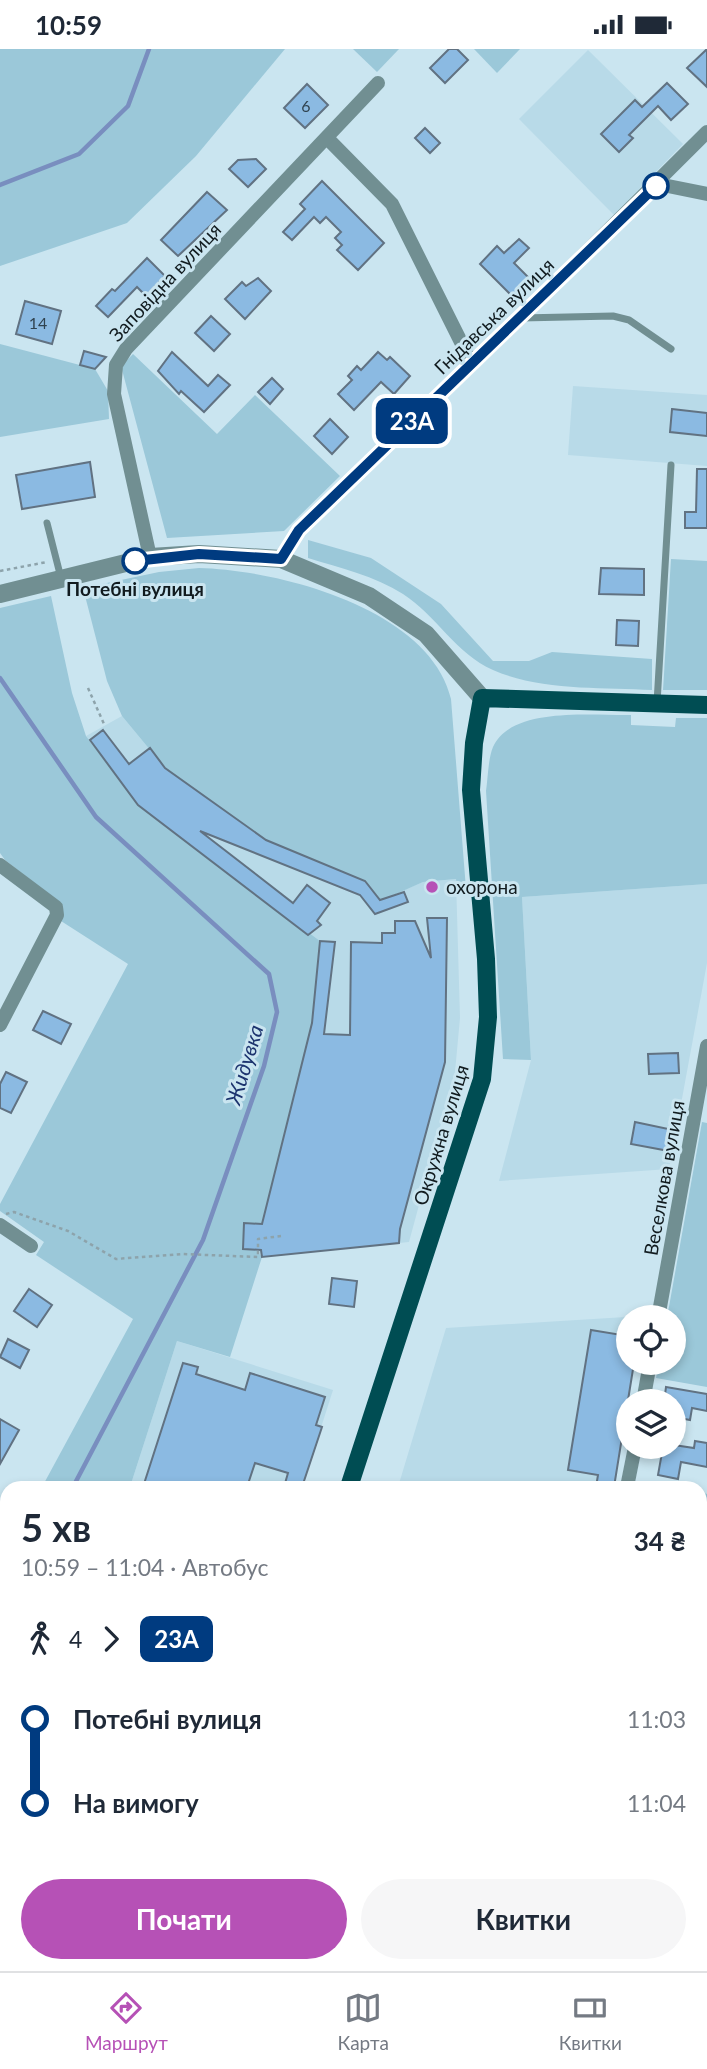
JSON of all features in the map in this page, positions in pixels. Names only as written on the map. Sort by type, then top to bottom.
[{"type":"main road","points":[[482,698],[707,705]]},
{"type":"main road","name":"Окружна вулиця","points":[[351,1481],[482,1079],[488,1017],[486,960],[471,790],[482,698]]},
{"type":"street","name":"Заповідна вулиця","points":[[150,557],[114,394],[116,365],[126,349],[328,139],[377,83]]},
{"type":"street","name":"Гнідавська вулиця","points":[[281,559],[299,530],[658,184],[707,132]]},
{"type":"street","points":[[328,139],[392,204],[472,364]]},
{"type":"street","points":[[658,184],[707,194]]},
{"type":"street","points":[[0,594],[150,557],[199,554],[281,559],[369,596],[425,634],[482,698]]},
{"type":"street","points":[[0,865],[56,907],[57,915],[0,1025]]},
{"type":"street","name":"Веселкова вулиця","points":[[660,1305],[707,1046]]},
{"type":"street","points":[[0,1225],[31,1246]]},
{"type":"street","points":[[628,1481],[633,1459]]},
{"type":"lane","points":[[520,318],[613,316],[629,320],[671,349]]},
{"type":"lane","points":[[657,703],[671,465]]},
{"type":"lane","points":[[47,523],[61,579]]},
{"type":"path","points":[[0,571],[57,561]]},
{"type":"path","points":[[89,688],[104,724]]},
{"type":"path","points":[[0,1215],[14,1212],[68,1231],[116,1259],[183,1254],[258,1257],[258,1239],[281,1236]]},
{"type":"shaded area","points":[[0,49],[285,49],[196,156],[127,223],[0,266]]},
{"type":"shaded area","points":[[353,49],[399,49],[377,72]]},
{"type":"shaded area","points":[[474,49],[520,49],[497,73]]},
{"type":"shaded area","points":[[588,50],[683,144],[614,215],[519,119]]},
{"type":"shaded area","points":[[0,344],[95,369],[108,391],[109,419],[0,437]]},
{"type":"shaded area","points":[[133,354],[217,434],[255,395],[340,476],[284,531],[167,538],[121,366]]},
{"type":"shaded area","points":[[573,386],[707,395],[707,466],[568,455]]},
{"type":"shaded area","points":[[308,540],[371,558],[441,604],[493,661],[529,661],[552,652],[652,659],[652,690],[551,685],[531,682],[493,670],[468,654],[426,612],[403,594],[369,577],[308,558]]},
{"type":"shaded area","points":[[671,559],[707,561],[707,690],[663,690]]},
{"type":"shaded area","points":[[199,568],[269,577],[347,601],[383,619],[414,641],[437,668],[451,699],[466,889],[458,896],[456,879],[423,882],[380,901],[365,881],[266,840],[165,768],[122,716],[107,681],[83,588],[159,572]]},
{"type":"shaded area","points":[[51,596],[72,693],[86,736],[138,805],[320,941],[312,1023],[262,1224],[244,1223],[243,1249],[256,1250],[262,1257],[230,1357],[177,1341],[132,1481],[45,1481],[133,1319],[36,1255],[44,1242],[0,1211],[0,1204],[128,964],[61,921],[63,906],[5,860],[0,853],[0,608]]},
{"type":"shaded area","points":[[576,715],[631,715],[631,725],[675,727],[676,718],[707,718],[707,884],[522,897],[531,1060],[503,1059],[486,791],[493,747],[503,734],[517,725],[535,719]]},
{"type":"shaded area","points":[[122,716],[165,768],[266,840],[365,881],[380,900],[423,882],[456,879],[460,1018],[455,1072],[409,1242],[262,1257],[256,1250],[243,1249],[244,1223],[262,1223],[312,1023],[320,941],[138,805],[86,736]]},
{"type":"shaded area","points":[[707,884],[707,963],[669,1169],[499,1181],[531,1060],[522,897]]},
{"type":"shaded area","points":[[702,1122],[707,1123],[707,1387],[656,1378],[657,1375],[686,1375],[686,1305],[669,1305]]},
{"type":"shaded area","points":[[616,1318],[616,1375],[632,1375],[630,1389],[616,1389],[616,1459],[619,1459],[615,1481],[400,1481],[446,1328]]},
{"type":"shaded area","points":[[177,1341],[333,1390],[304,1481],[132,1481]]},
{"type":"building","points":[[449,49],[457,49],[468,60],[445,83],[430,68]]},
{"type":"building","points":[[707,49],[707,87],[687,68]]},
{"type":"building","points":[[667,83],[688,104],[671,120],[658,106],[629,135],[633,138],[619,152],[601,134],[635,100],[642,107]]},
{"type":"building","points":[[307,84],[328,105],[305,128],[284,108]]},
{"type":"building","points":[[425,128],[440,143],[430,153],[415,138]]},
{"type":"building","points":[[256,159],[266,169],[248,187],[229,169],[238,160]]},
{"type":"building","points":[[322,181],[384,243],[358,270],[337,250],[342,245],[335,238],[341,232],[326,217],[320,223],[314,217],[292,240],[283,232],[305,209],[300,204]]},
{"type":"building","points":[[207,192],[227,210],[178,256],[161,240]]},
{"type":"building","points":[[519,239],[529,248],[514,263],[529,278],[512,296],[480,264],[497,246],[504,253]]},
{"type":"building","points":[[147,258],[165,276],[146,296],[137,287],[108,317],[96,306]]},
{"type":"building","points":[[258,278],[271,291],[245,319],[225,299],[242,282],[246,286]]},
{"type":"building","points":[[25,301],[61,311],[52,344],[16,334]]},
{"type":"building","points":[[211,316],[230,334],[214,351],[195,333]]},
{"type":"building","points":[[84,351],[106,357],[95,369],[80,365]]},
{"type":"building","points":[[172,352],[208,386],[218,375],[230,385],[204,412],[181,391],[179,394],[158,371]]},
{"type":"building","points":[[378,352],[387,360],[390,357],[410,376],[394,394],[381,382],[354,410],[338,394],[352,380],[348,376],[357,366],[361,370]]},
{"type":"building","points":[[272,378],[283,389],[270,404],[258,392]]},
{"type":"building","points":[[672,409],[707,413],[707,436],[670,432]]},
{"type":"building","points":[[330,419],[348,437],[332,454],[314,436]]},
{"type":"building","points":[[90,462],[95,497],[22,509],[16,475]]},
{"type":"building","points":[[697,469],[707,469],[707,528],[685,528],[685,512],[696,512]]},
{"type":"building","points":[[601,568],[644,569],[644,595],[599,594]]},
{"type":"building","points":[[617,620],[639,621],[638,646],[616,645]]},
{"type":"building","points":[[103,730],[129,764],[150,748],[165,768],[266,840],[365,881],[380,900],[404,892],[408,902],[375,914],[360,895],[200,831],[293,903],[307,885],[330,903],[317,921],[321,925],[308,935],[138,805],[90,740]]},
{"type":"building","points":[[427,918],[447,918],[445,1062],[400,1229],[399,1243],[262,1257],[261,1250],[243,1249],[244,1223],[262,1224],[312,1023],[320,941],[335,942],[324,1034],[350,1035],[351,942],[382,943],[382,933],[395,933],[395,921],[415,921],[431,958]]},
{"type":"building","points":[[43,1011],[71,1024],[61,1044],[33,1030]]},
{"type":"building","points":[[678,1053],[679,1073],[649,1074],[648,1054]]},
{"type":"building","points":[[6,1072],[27,1082],[11,1113],[0,1108],[0,1084]]},
{"type":"building","points":[[635,1122],[673,1130],[669,1151],[631,1144]]},
{"type":"building","points":[[332,1278],[357,1281],[354,1307],[329,1304]]},
{"type":"building","points":[[29,1289],[52,1305],[37,1327],[14,1311]]},
{"type":"building","points":[[591,1330],[616,1334],[616,1375],[632,1375],[630,1389],[616,1389],[616,1459],[619,1459],[615,1481],[597,1481],[598,1475],[568,1470]]},
{"type":"building","points":[[8,1339],[29,1350],[20,1368],[0,1357]]},
{"type":"building","points":[[183,1363],[198,1367],[196,1374],[245,1390],[250,1373],[325,1397],[316,1425],[322,1427],[304,1481],[286,1481],[288,1473],[255,1463],[249,1481],[145,1481]]},
{"type":"building","points":[[686,1390],[707,1394],[707,1411],[692,1408],[690,1420],[686,1419]]},
{"type":"building","points":[[0,1419],[19,1430],[0,1464]]},
{"type":"building","points":[[695,1441],[707,1443],[707,1467],[681,1462],[678,1479],[658,1475],[661,1459],[686,1459],[686,1447],[694,1448]]},
{"type":"waterway","name":"Жидувка","points":[[0,185],[79,154],[128,106],[149,49]]},
{"type":"waterway","name":"Жидувка","points":[[0,678],[96,817],[269,974],[277,1012],[264,1066],[203,1240],[76,1481]]},
{"type":"bus line","name":"23А","points":[[135,561],[150,557],[199,554],[281,559],[299,530],[656,186]]},
{"type":"place","name":"Потебні вулиця","points":[[135,561]]},
{"type":"place","name":"охорона","points":[[432,887]]}]
